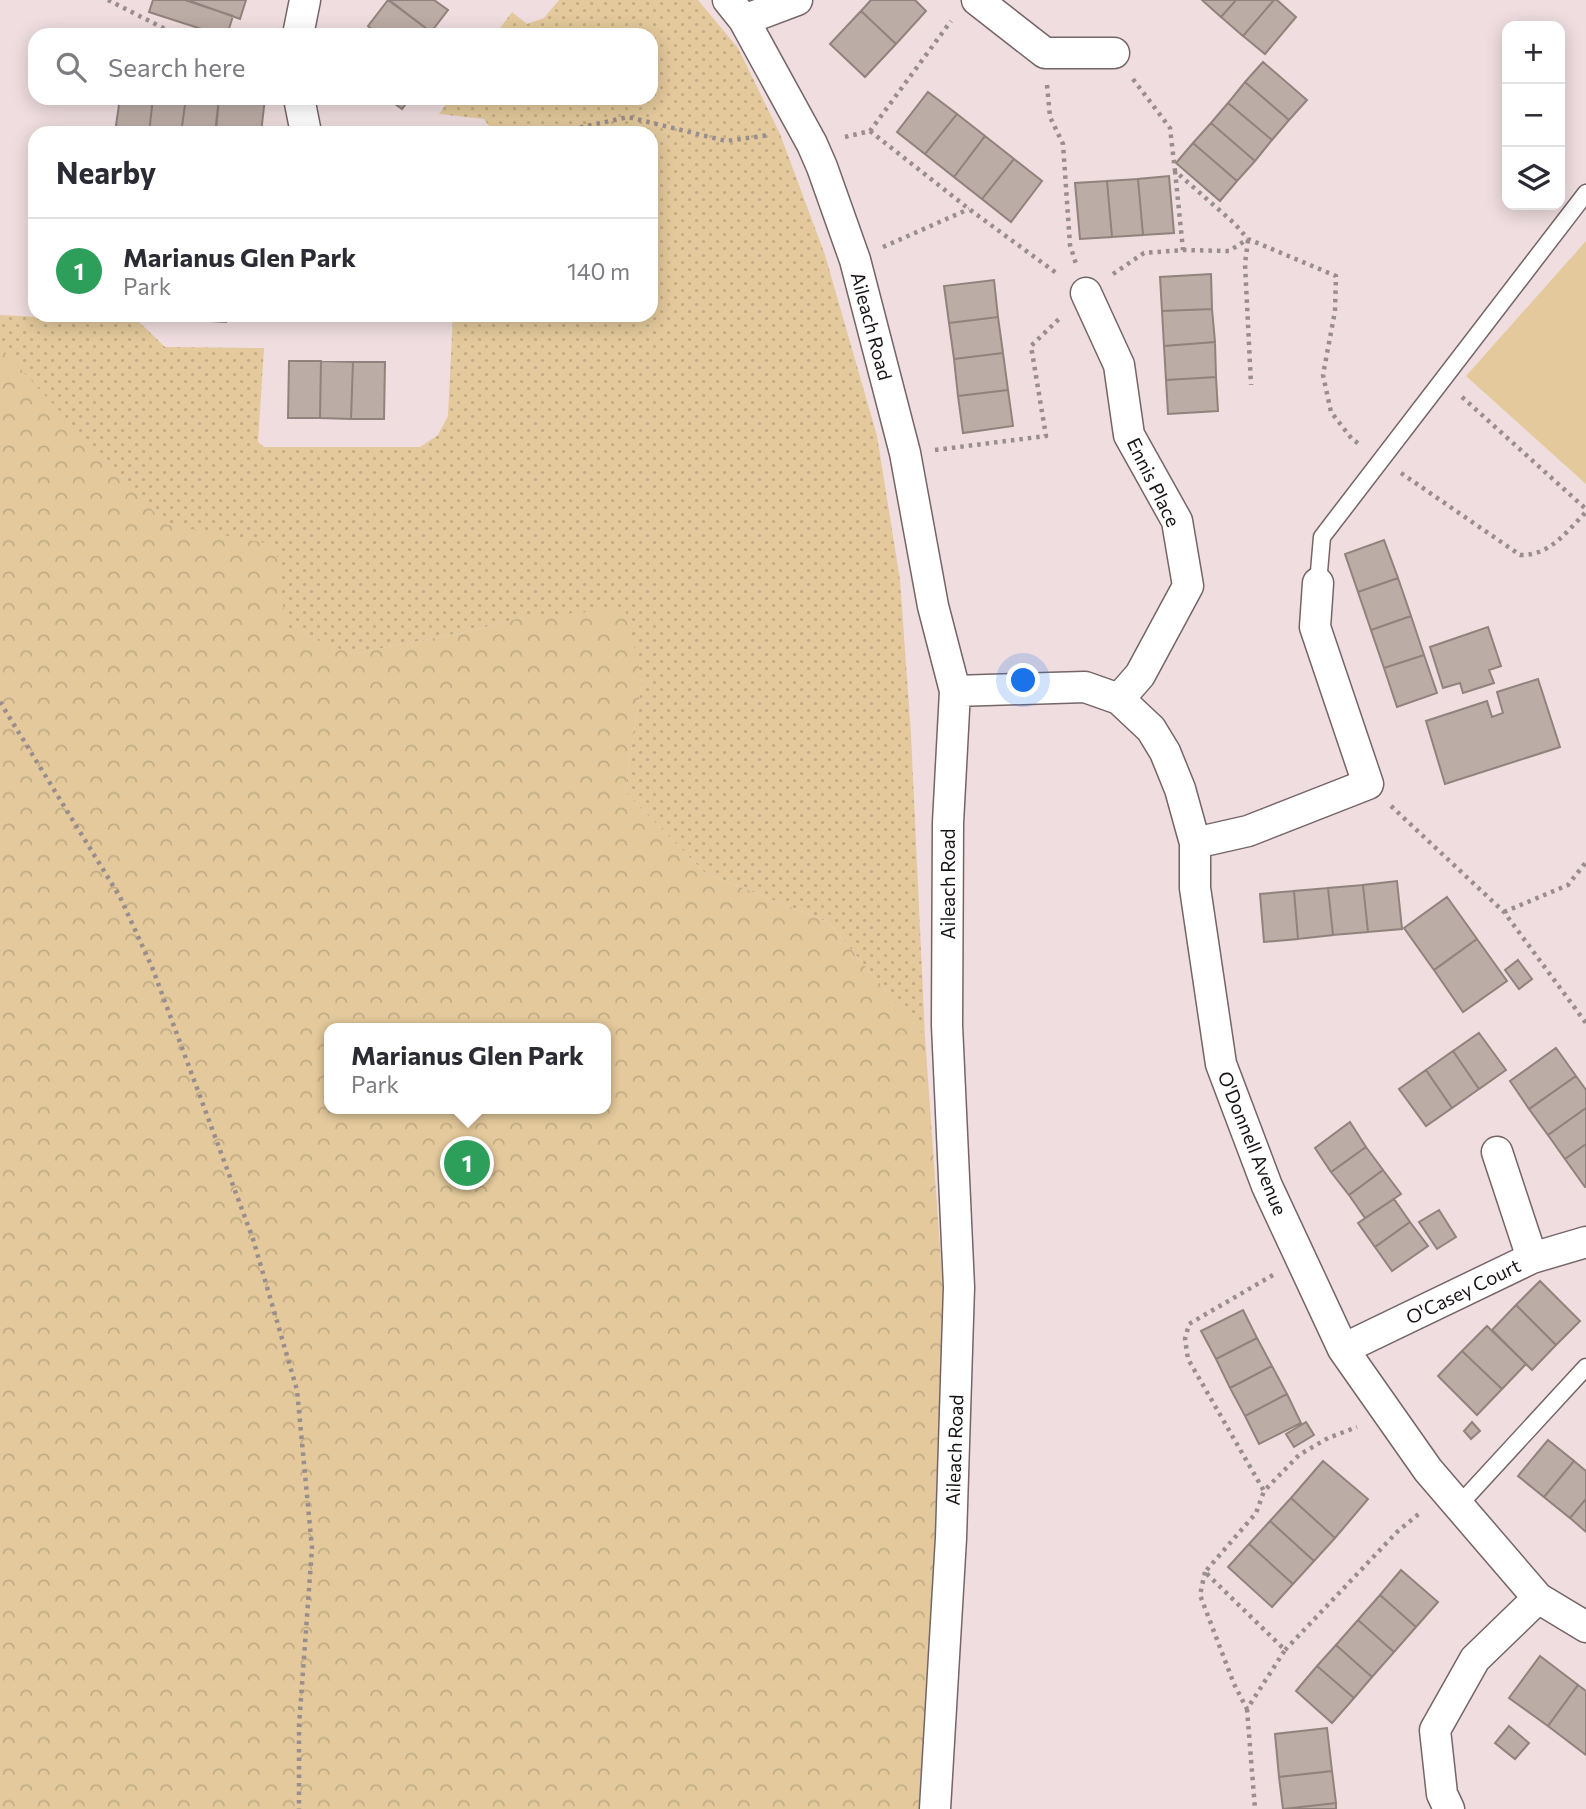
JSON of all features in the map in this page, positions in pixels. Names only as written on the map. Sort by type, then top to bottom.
[{"type":"street","points":[[299,28],[305,0]]},
{"type":"street","points":[[736,10],[797,0]]},
{"type":"street","points":[[967,6],[1045,53],[1114,53]]},
{"type":"street","name":"Aileach Road","points":[[736,10],[822,167],[855,260],[905,453],[933,606],[955,691],[948,823],[947,1024],[959,1287],[951,1538],[935,1809]]},
{"type":"street","points":[[300,105],[305,126]]},
{"type":"street","name":"Ennis Place","points":[[1086,293],[1119,365],[1129,435],[1178,521],[1188,586],[1140,675],[1119,699]]},
{"type":"street","points":[[1195,843],[1248,831],[1368,784],[1315,627],[1318,583]]},
{"type":"street","name":"O'Donnell Avenue","points":[[955,691],[1085,687],[1119,699],[1151,729],[1165,752],[1180,789],[1195,843],[1195,888],[1221,1063],[1267,1186],[1343,1349],[1428,1471],[1538,1598],[1586,1627]]},
{"type":"street","points":[[1497,1152],[1532,1258]]},
{"type":"street","name":"O'Casey Court","points":[[1343,1349],[1532,1258],[1586,1242]]},
{"type":"street","points":[[1450,1809],[1442,1794],[1435,1730],[1475,1659],[1538,1598]]},
{"type":"lane","points":[[1318,583],[1322,537],[1586,193]]},
{"type":"lane","points":[[1452,1499],[1586,1367]]},
{"type":"path","points":[[108,0],[163,28]]},
{"type":"path","points":[[870,131],[967,6]]},
{"type":"path","points":[[1045,53],[1049,117],[1063,144],[1070,245],[1086,293]]},
{"type":"path","points":[[1114,53],[1170,128],[1183,250]]},
{"type":"path","points":[[587,126],[628,117],[726,141],[808,138],[870,131],[969,209],[1086,293]]},
{"type":"path","points":[[1175,171],[1234,223],[1248,239],[1336,276],[1335,311],[1323,375],[1331,412],[1352,439],[1520,555],[1531,555],[1551,547],[1586,510],[1443,380]]},
{"type":"path","points":[[855,260],[969,209]]},
{"type":"path","points":[[905,453],[1046,436],[1031,346],[1086,293],[1144,253],[1229,251],[1248,239]]},
{"type":"path","points":[[1248,239],[1245,264],[1251,385]]},
{"type":"path","points":[[0,702],[120,897],[152,967],[253,1239],[297,1390],[312,1548],[299,1726],[299,1809]]},
{"type":"path","points":[[1368,784],[1504,912],[1586,1024]]},
{"type":"path","points":[[1504,912],[1568,885],[1586,862]]},
{"type":"path","points":[[1264,1491],[1188,1359],[1185,1339],[1189,1324],[1301,1259]]},
{"type":"path","points":[[1255,1809],[1247,1709],[1234,1684],[1200,1595],[1205,1572],[1256,1513],[1264,1491],[1299,1455],[1328,1438],[1389,1414]]},
{"type":"path","points":[[1247,1709],[1285,1650],[1396,1532],[1452,1499]]},
{"type":"path","points":[[1205,1572],[1285,1650]]},
{"type":"green space","points":[[559,0],[698,0],[738,48],[780,134],[825,255],[877,436],[900,580],[911,735],[925,1037],[828,922],[705,873],[625,792],[642,679],[524,617],[470,631],[352,654],[285,627],[0,799],[0,315],[28,316],[28,322],[139,322],[165,347],[264,348],[258,442],[264,447],[420,447],[438,435],[448,416],[453,322],[658,322],[658,126],[489,126],[484,119],[439,114],[445,105],[658,105],[658,28],[500,28],[512,12],[527,24],[544,18]]},
{"type":"green space","points":[[1586,241],[1586,484],[1466,376]]},
{"type":"green space","points":[[0,347],[165,524],[276,545],[286,627],[352,654],[470,631],[524,617],[625,609],[642,679],[625,792],[705,873],[828,922],[925,1037],[943,1290],[945,1539],[919,1809],[0,1809]]},
{"type":"building","points":[[153,0],[185,0],[233,16],[229,28],[198,28],[149,12]]},
{"type":"building","points":[[190,0],[246,0],[240,19]]},
{"type":"building","points":[[388,0],[426,28],[370,28],[368,26]]},
{"type":"building","points":[[389,0],[434,0],[448,10],[434,28],[426,28]]},
{"type":"building","points":[[871,0],[915,0],[926,11],[896,44],[861,11]]},
{"type":"building","points":[[1202,0],[1236,0],[1221,17]]},
{"type":"building","points":[[1236,0],[1274,0],[1243,36],[1221,17]]},
{"type":"building","points":[[1274,0],[1296,17],[1265,54],[1243,36]]},
{"type":"building","points":[[861,11],[896,44],[865,77],[830,44]]},
{"type":"building","points":[[1263,62],[1307,100],[1289,120],[1245,82]]},
{"type":"building","points":[[1245,82],[1289,120],[1272,140],[1228,103]]},
{"type":"building","points":[[928,92],[957,114],[925,154],[897,132]]},
{"type":"building","points":[[1228,103],[1272,140],[1255,161],[1211,123]]},
{"type":"building","points":[[119,105],[152,105],[150,126],[116,126]]},
{"type":"building","points":[[152,105],[185,105],[182,126],[150,126]]},
{"type":"building","points":[[185,105],[218,105],[216,126],[182,126]]},
{"type":"building","points":[[218,105],[264,105],[262,126],[216,126]]},
{"type":"building","points":[[957,114],[985,136],[954,177],[925,154]]},
{"type":"building","points":[[1211,123],[1255,161],[1237,181],[1193,143]]},
{"type":"building","points":[[985,136],[1014,159],[982,199],[954,177]]},
{"type":"building","points":[[1193,143],[1237,181],[1220,201],[1176,163]]},
{"type":"building","points":[[1014,159],[1042,181],[1011,222],[982,199]]},
{"type":"building","points":[[1169,176],[1174,233],[1143,235],[1138,179]]},
{"type":"building","points":[[1138,179],[1143,235],[1112,237],[1107,181]]},
{"type":"building","points":[[1107,181],[1112,237],[1080,239],[1075,183]]},
{"type":"building","points":[[1211,274],[1212,309],[1162,311],[1160,277]]},
{"type":"building","points":[[994,280],[998,317],[949,323],[944,286]]},
{"type":"building","points":[[1212,309],[1215,342],[1164,346],[1162,311]]},
{"type":"building","points":[[998,317],[1003,353],[954,359],[949,323]]},
{"type":"building","points":[[1215,342],[1216,377],[1166,380],[1164,346]]},
{"type":"building","points":[[1003,353],[1008,390],[958,396],[954,359]]},
{"type":"building","points":[[289,361],[321,361],[320,418],[288,418]]},
{"type":"building","points":[[321,361],[353,362],[351,419],[320,418]]},
{"type":"building","points":[[353,362],[385,362],[384,419],[351,419]]},
{"type":"building","points":[[1216,377],[1218,411],[1168,414],[1166,380]]},
{"type":"building","points":[[1008,390],[1013,426],[963,433],[958,396]]},
{"type":"building","points":[[1384,540],[1398,578],[1358,592],[1345,554]]},
{"type":"building","points":[[1398,578],[1411,616],[1371,630],[1358,592]]},
{"type":"building","points":[[1411,616],[1424,655],[1384,668],[1371,630]]},
{"type":"building","points":[[1488,627],[1501,666],[1489,670],[1494,683],[1463,693],[1460,683],[1443,688],[1430,647]]},
{"type":"building","points":[[1424,655],[1437,693],[1397,707],[1384,668]]},
{"type":"building","points":[[1538,679],[1560,747],[1445,784],[1426,721],[1487,701],[1492,717],[1503,713],[1497,692]]},
{"type":"building","points":[[1397,881],[1402,929],[1368,932],[1363,885]]},
{"type":"building","points":[[1363,885],[1368,932],[1333,935],[1328,888]]},
{"type":"building","points":[[1328,888],[1333,935],[1298,939],[1294,891]]},
{"type":"building","points":[[1294,891],[1298,939],[1264,942],[1260,894]]},
{"type":"building","points":[[1447,897],[1477,939],[1434,970],[1404,928]]},
{"type":"building","points":[[1477,939],[1507,981],[1463,1012],[1434,970]]},
{"type":"building","points":[[1518,960],[1532,979],[1519,989],[1505,970]]},
{"type":"building","points":[[1479,1033],[1506,1070],[1479,1089],[1453,1051]]},
{"type":"building","points":[[1556,1048],[1576,1076],[1529,1109],[1510,1081]]},
{"type":"building","points":[[1453,1051],[1479,1089],[1452,1108],[1426,1070]]},
{"type":"building","points":[[1426,1070],[1452,1108],[1426,1126],[1399,1089]]},
{"type":"building","points":[[1576,1076],[1586,1090],[1586,1108],[1548,1135],[1529,1109]]},
{"type":"building","points":[[1586,1108],[1586,1144],[1565,1159],[1548,1135]]},
{"type":"building","points":[[1350,1122],[1366,1147],[1331,1172],[1315,1148]]},
{"type":"building","points":[[1586,1144],[1586,1187],[1585,1187],[1565,1159]]},
{"type":"building","points":[[1366,1147],[1383,1170],[1349,1195],[1331,1172]]},
{"type":"building","points":[[1383,1170],[1401,1194],[1365,1218],[1349,1195]]},
{"type":"building","points":[[1394,1199],[1410,1222],[1375,1247],[1358,1223]]},
{"type":"building","points":[[1439,1210],[1456,1237],[1437,1249],[1419,1222]]},
{"type":"building","points":[[1410,1222],[1428,1246],[1392,1271],[1375,1247]]},
{"type":"building","points":[[1540,1281],[1580,1321],[1556,1345],[1516,1305]]},
{"type":"building","points":[[1516,1305],[1556,1345],[1532,1370],[1492,1330]]},
{"type":"building","points":[[1243,1310],[1257,1338],[1216,1359],[1201,1331]]},
{"type":"building","points":[[1487,1326],[1526,1364],[1502,1389],[1462,1351]]},
{"type":"building","points":[[1257,1338],[1272,1366],[1230,1388],[1216,1359]]},
{"type":"building","points":[[1462,1351],[1502,1389],[1477,1415],[1438,1376]]},
{"type":"building","points":[[1272,1366],[1287,1394],[1245,1416],[1230,1388]]},
{"type":"building","points":[[1287,1394],[1301,1423],[1259,1444],[1245,1416]]},
{"type":"building","points":[[1306,1422],[1314,1435],[1294,1447],[1286,1434]]},
{"type":"building","points":[[1472,1422],[1480,1431],[1471,1439],[1464,1431]]},
{"type":"building","points":[[1548,1440],[1574,1461],[1544,1497],[1518,1476]]},
{"type":"building","points":[[1323,1461],[1368,1499],[1335,1538],[1291,1498]]},
{"type":"building","points":[[1574,1461],[1586,1471],[1586,1499],[1570,1518],[1544,1497]]},
{"type":"building","points":[[1291,1498],[1335,1538],[1314,1561],[1270,1521]]},
{"type":"building","points":[[1586,1499],[1586,1532],[1570,1518]]},
{"type":"building","points":[[1270,1521],[1314,1561],[1293,1584],[1249,1544]]},
{"type":"building","points":[[1249,1544],[1293,1584],[1272,1607],[1228,1567]]},
{"type":"building","points":[[1401,1570],[1438,1602],[1416,1627],[1380,1595]]},
{"type":"building","points":[[1380,1595],[1416,1627],[1394,1652],[1358,1620]]},
{"type":"building","points":[[1358,1620],[1394,1652],[1372,1677],[1336,1645]]},
{"type":"building","points":[[1336,1645],[1372,1677],[1354,1698],[1317,1666]]},
{"type":"building","points":[[1540,1656],[1578,1685],[1548,1726],[1509,1698]]},
{"type":"building","points":[[1317,1666],[1354,1698],[1332,1723],[1296,1691]]},
{"type":"building","points":[[1578,1685],[1586,1691],[1586,1755],[1548,1726]]},
{"type":"building","points":[[1509,1726],[1529,1743],[1515,1759],[1495,1743]]},
{"type":"building","points":[[1327,1728],[1332,1771],[1279,1777],[1275,1734]]},
{"type":"building","points":[[1332,1771],[1336,1803],[1283,1809],[1279,1777]]},
{"type":"building","points":[[1336,1803],[1336,1809],[1283,1809]]},
{"type":"place","name":"Marianus Glen Park","points":[[467,1163]]}]
